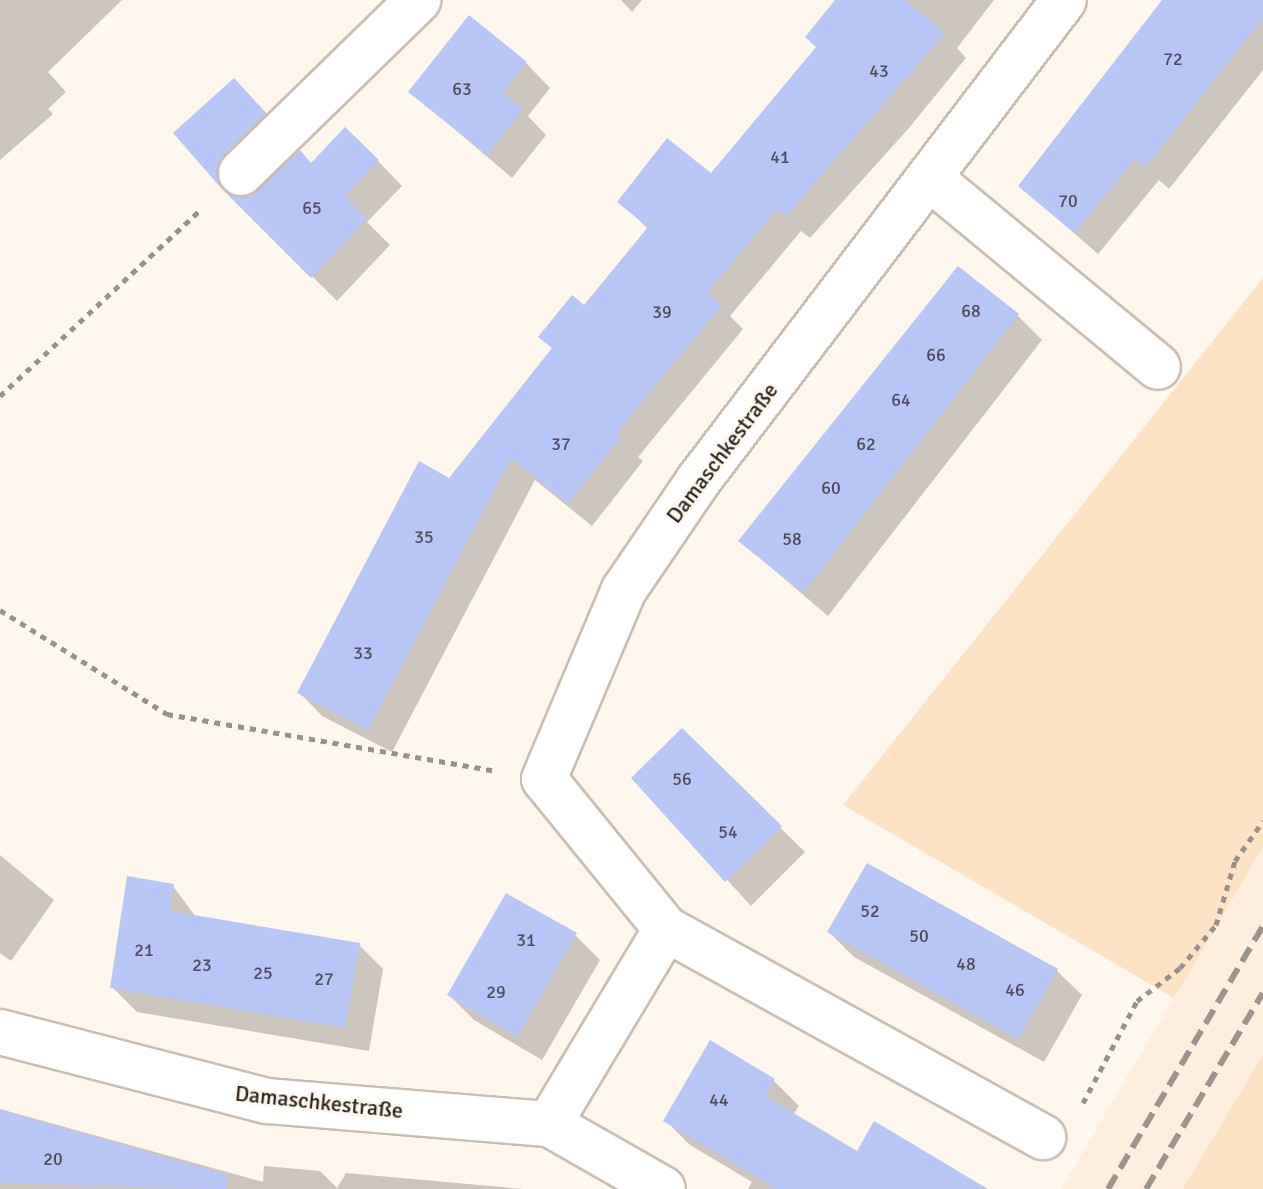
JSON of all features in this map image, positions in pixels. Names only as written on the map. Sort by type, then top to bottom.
[{"type":"street","points":[[241,173],[418,0]]},
{"type":"street","name":"Damaschkestraße","points":[[544,779],[624,590],[698,481],[932,180],[1064,0]]},
{"type":"street","points":[[932,180],[1158,367]]},
{"type":"street","points":[[544,779],[666,929],[1043,1137]]},
{"type":"street","points":[[549,1124],[666,929]]},
{"type":"street","name":"Damaschkestraße","points":[[0,1032],[267,1101],[549,1124],[663,1189]]},
{"type":"path","points":[[0,396],[241,173]]},
{"type":"path","points":[[0,610],[167,714],[544,779]]},
{"type":"path","points":[[1043,1137],[1072,1124],[1137,1001],[1180,968],[1216,925],[1235,861],[1263,821]]},
{"type":"shaded area","points":[[1263,278],[1263,847],[1174,998],[843,805]]},
{"type":"shaded area","points":[[1263,847],[1263,1055],[1183,1189],[1061,1189]]},
{"type":"shaded area","points":[[1263,1055],[1263,1189],[1183,1189]]},
{"type":"building","points":[[835,0],[904,0],[945,33],[786,216],[777,209],[707,293],[722,305],[616,433],[621,437],[568,504],[511,458],[368,730],[297,693],[419,461],[449,478],[552,348],[538,337],[572,295],[584,305],[648,227],[617,202],[667,138],[711,173],[816,47],[805,37]]},
{"type":"building","points":[[1162,0],[1263,0],[1263,18],[1145,168],[1135,159],[1074,233],[1018,186]]},
{"type":"building","points":[[469,15],[527,62],[503,92],[523,109],[487,155],[408,92]]},
{"type":"building","points":[[234,78],[266,113],[223,156],[217,167],[221,188],[173,133]]},
{"type":"building","points":[[345,127],[379,160],[344,196],[367,219],[311,278],[225,192],[248,197],[300,150],[311,163]]},
{"type":"building","points":[[958,266],[1019,314],[803,593],[738,541]]},
{"type":"building","points":[[682,728],[782,826],[725,882],[631,778]]},
{"type":"building","points":[[867,863],[1058,969],[1018,1039],[827,932]]},
{"type":"building","points":[[127,876],[174,884],[170,911],[360,943],[345,1028],[110,988]]},
{"type":"building","points":[[506,893],[577,933],[517,1037],[447,995]]},
{"type":"building","points":[[710,1040],[775,1079],[765,1096],[857,1151],[874,1121],[988,1189],[777,1189],[663,1121]]},
{"type":"building","points":[[0,1110],[228,1175],[226,1189],[0,1183]]},
{"type":"railway","points":[[1108,1189],[1263,926]]},
{"type":"railway","points":[[1146,1189],[1263,993]]}]
